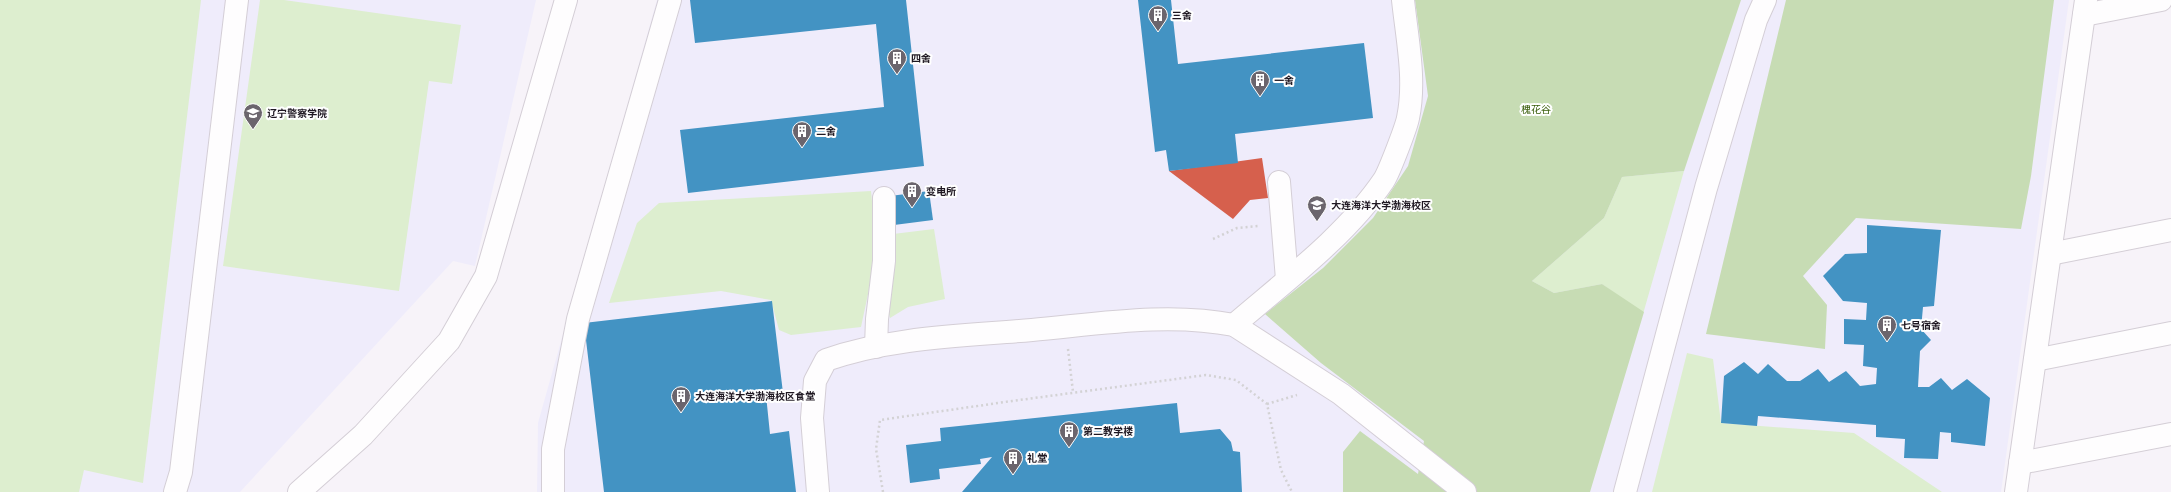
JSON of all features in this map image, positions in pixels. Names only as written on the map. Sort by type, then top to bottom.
[{"type":"street","points":[[175,492],[182,464],[237,0]]},
{"type":"street","points":[[299,492],[363,435],[449,341],[486,276],[566,0]]},
{"type":"street","points":[[553,492],[553,449],[578,319],[670,0]]},
{"type":"street","points":[[1234,325],[1288,280],[1350,222],[1385,179],[1408,118],[1411,81],[1403,0]]},
{"type":"street","points":[[1625,492],[1706,188],[1756,20],[1765,0]]},
{"type":"street","points":[[2016,492],[2085,8],[2161,0]]},
{"type":"street","points":[[1279,182],[1288,280]]},
{"type":"street","points":[[876,348],[884,261],[884,198]]},
{"type":"street","points":[[2050,254],[2171,230]]},
{"type":"street","points":[[818,492],[812,418],[815,381],[826,360],[850,352],[932,338],[1137,320],[1216,322],[1234,325],[1341,394],[1465,492]]},
{"type":"street","points":[[2035,360],[2171,333]]},
{"type":"street","points":[[2020,463],[2171,434]]},
{"type":"path","points":[[1213,239],[1237,228],[1282,223]]},
{"type":"path","points":[[1065,327],[1073,392]]},
{"type":"path","points":[[883,492],[876,449],[880,420],[1073,392],[1206,375],[1236,380],[1267,404],[1281,470],[1292,492]]},
{"type":"shaded area","name":"辽宁警察学院","points":[[0,0],[536,0],[475,266],[453,261],[240,492],[0,492]]},
{"type":"shaded area","name":"大连海洋大学渤海校区","points":[[657,0],[2069,0],[2001,492],[537,492],[538,423]]},
{"type":"green space","points":[[0,0],[201,0],[143,483],[84,470],[79,492],[0,492]]},
{"type":"green space","points":[[260,0],[284,0],[461,25],[452,84],[429,81],[399,291],[223,266]]},
{"type":"green space","name":"槐花谷","points":[[1415,0],[1741,0],[1684,171],[1622,177],[1604,218],[1532,281],[1554,293],[1602,284],[1644,312],[1590,492],[1343,492],[1343,452],[1360,431],[1418,474],[1424,441],[1321,363],[1265,314],[1323,268],[1373,218],[1408,166],[1428,96]]},
{"type":"green space","points":[[1786,0],[2054,0],[2031,176],[2021,229],[1856,218],[1803,276],[1827,305],[1825,349],[1706,334]]},
{"type":"green space","points":[[1684,171],[1643,314],[1602,284],[1554,293],[1532,281],[1604,218],[1622,177]]},
{"type":"green space","points":[[871,191],[877,252],[861,327],[791,335],[779,330],[771,300],[721,291],[609,303],[637,223],[659,203]]},
{"type":"green space","points":[[934,229],[945,299],[908,307],[890,318],[886,303],[893,234]]},
{"type":"green space","points":[[1687,353],[1713,359],[1721,423],[1854,433],[1942,492],[1652,492]]},
{"type":"building: Shops","points":[[1262,158],[1268,198],[1250,200],[1233,219],[1169,171]]},
{"type":"building: Schools","points":[[690,0],[906,0],[924,166],[688,193],[680,130],[884,107],[876,24],[695,43]]},
{"type":"building: Schools","name":"一舍","points":[[1138,0],[1171,0],[1178,64],[1364,43],[1373,118],[1235,134],[1238,163],[1169,171],[1166,150],[1155,152]]},
{"type":"building: Schools","name":"变电所","points":[[929,191],[933,220],[894,225],[890,196]]},
{"type":"building: Schools","name":"七号宿舍","points":[[1867,225],[1941,230],[1934,306],[1923,307],[1921,329],[1931,340],[1920,351],[1918,387],[1929,387],[1941,378],[1952,390],[1967,379],[1990,398],[1985,446],[1951,442],[1951,433],[1940,432],[1938,459],[1904,458],[1905,439],[1876,437],[1876,425],[1758,416],[1757,426],[1721,423],[1724,376],[1744,362],[1758,374],[1768,364],[1787,381],[1800,381],[1818,369],[1829,382],[1846,371],[1860,386],[1876,384],[1877,368],[1863,366],[1864,345],[1844,344],[1844,319],[1866,320],[1867,303],[1843,301],[1823,276],[1845,254],[1867,253]]},
{"type":"building: Schools","name":"大连海洋大学渤海校区食堂","points":[[772,301],[783,393],[766,395],[770,434],[789,431],[796,492],[604,492],[584,323]]},
{"type":"building: Schools","name":"第二教学楼","points":[[1177,403],[1180,433],[1220,429],[1231,442],[1233,451],[1240,452],[1242,492],[962,492],[992,457],[980,459],[981,464],[939,469],[940,479],[910,483],[906,445],[941,441],[940,428]]},
{"type":"place","name":"三舍","points":[[1158,32]]},
{"type":"place","name":"四舍","points":[[897,75]]},
{"type":"place","name":"一舍","points":[[1260,97]]},
{"type":"place","name":"辽宁警察学院","points":[[253,130]]},
{"type":"place","name":"二舍","points":[[802,148]]},
{"type":"place","name":"变电所","points":[[912,208]]},
{"type":"place","name":"大连海洋大学渤海校区","points":[[1317,222]]},
{"type":"place","name":"七号宿舍","points":[[1887,342]]},
{"type":"place","name":"大连海洋大学渤海校区食堂","points":[[681,413]]},
{"type":"place","name":"第二教学楼","points":[[1069,448]]},
{"type":"place","name":"礼堂","points":[[1013,475]]}]
